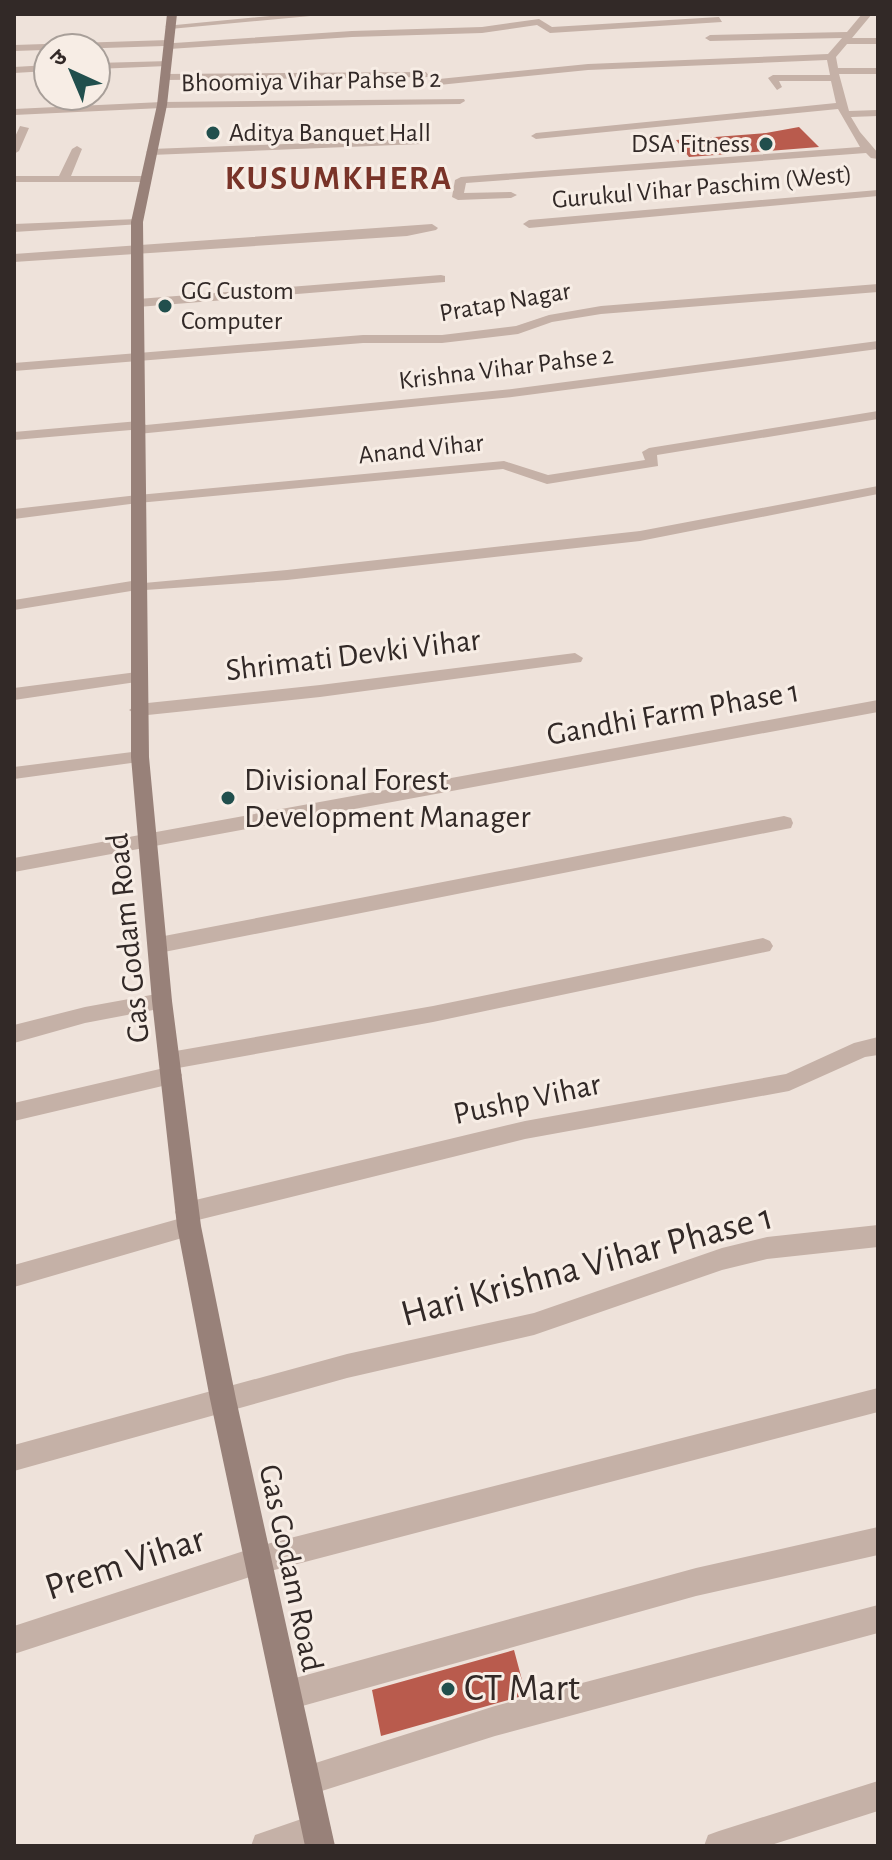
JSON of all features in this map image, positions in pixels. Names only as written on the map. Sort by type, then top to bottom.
[{"type":"main road","name":"Gas Godam Road","points":[[169,45],[162,105],[137,222],[140,356],[137,677],[140,757],[162,1001],[188,1219],[223,1399],[318,1838]]},
{"type":"street","points":[[112,61],[169,45],[327,14]]},
{"type":"street","points":[[831,57],[865,18],[878,21]]},
{"type":"street","points":[[14,48],[169,45],[482,30],[539,22],[550,30],[719,20]]},
{"type":"street","points":[[322,37],[328,47],[403,44]]},
{"type":"street","points":[[710,44],[878,41]]},
{"type":"street","points":[[169,45],[426,75]]},
{"type":"street","points":[[831,57],[842,110],[851,131],[874,154]]},
{"type":"street","points":[[439,82],[603,66],[831,57]]},
{"type":"street","points":[[777,87],[773,78],[878,71]]},
{"type":"street","name":"Bhoomiya Vihar Pahse B 2","points":[[14,112],[162,105],[460,101]]},
{"type":"street","points":[[536,136],[842,110],[878,113]]},
{"type":"street","points":[[14,151],[24,128]]},
{"type":"street","points":[[151,152],[417,142]]},
{"type":"street","points":[[63,180],[77,149]]},
{"type":"street","points":[[511,195],[458,197],[461,180],[874,154]]},
{"type":"street","points":[[14,179],[145,179]]},
{"type":"street","name":"Gurukul Vihar Paschim (West)","points":[[529,224],[878,193]]},
{"type":"street","points":[[14,228],[137,222]]},
{"type":"street","points":[[14,258],[432,228]]},
{"type":"street","points":[[138,303],[441,279]]},
{"type":"street","name":"Pratap Nagar","points":[[14,367],[363,339],[442,339],[518,330],[549,319],[601,310],[878,288]]},
{"type":"street","name":"Krishna Vihar Pahse 2","points":[[14,436],[459,399],[878,345]]},
{"type":"street","name":"Anand Vihar","points":[[138,499],[504,465],[547,480],[653,463],[649,452],[878,415]]},
{"type":"street","points":[[14,605],[137,587],[287,575],[640,536],[878,490]]},
{"type":"street","points":[[14,514],[138,499]]},
{"type":"street","name":"Shrimati Devki Vihar","points":[[138,710],[320,691],[575,658]]},
{"type":"street","points":[[14,694],[137,677]]},
{"type":"street","name":"Gandhi Farm Phase 1","points":[[14,865],[878,706]]},
{"type":"street","points":[[14,773],[140,757]]},
{"type":"street","points":[[159,945],[784,823]]},
{"type":"street","points":[[14,1112],[170,1068],[763,946]]},
{"type":"street","points":[[14,1034],[85,1015],[162,1001]]},
{"type":"street","name":"Pushp Vihar","points":[[14,1276],[188,1219],[525,1130],[789,1082],[862,1049],[878,1046]]},
{"type":"street","name":"Hari Krishna Vihar Phase 1","points":[[14,1458],[347,1366],[534,1324],[722,1259],[767,1248],[878,1236]]},
{"type":"street","name":"Prem Vihar","points":[[14,1640],[259,1560],[878,1400]]},
{"type":"street","points":[[288,1695],[696,1582],[878,1541]]},
{"type":"street","points":[[306,1781],[495,1721],[878,1619]]},
{"type":"street","points":[[719,1846],[878,1796]]},
{"type":"street","points":[[266,1846],[318,1838]]},
{"type":"building","name":"DSA Fitness","points":[[799,127],[819,147],[689,157],[676,140],[766,133]]},
{"type":"building","name":"CT Mart","points":[[514,1650],[526,1695],[381,1736],[372,1690]]},
{"type":"place","name":"Aditya Banquet Hall","points":[[213,133]]},
{"type":"place","name":"DSA Fitness","points":[[766,144]]},
{"type":"place","name":"GG Custom Computer","points":[[165,306]]},
{"type":"place","name":"Divisional Forest Development Manager","points":[[228,798]]},
{"type":"place","name":"CT Mart","points":[[448,1689]]},
{"type":"district","name":"KUSUMKHERA","points":[[339,179]]}]
